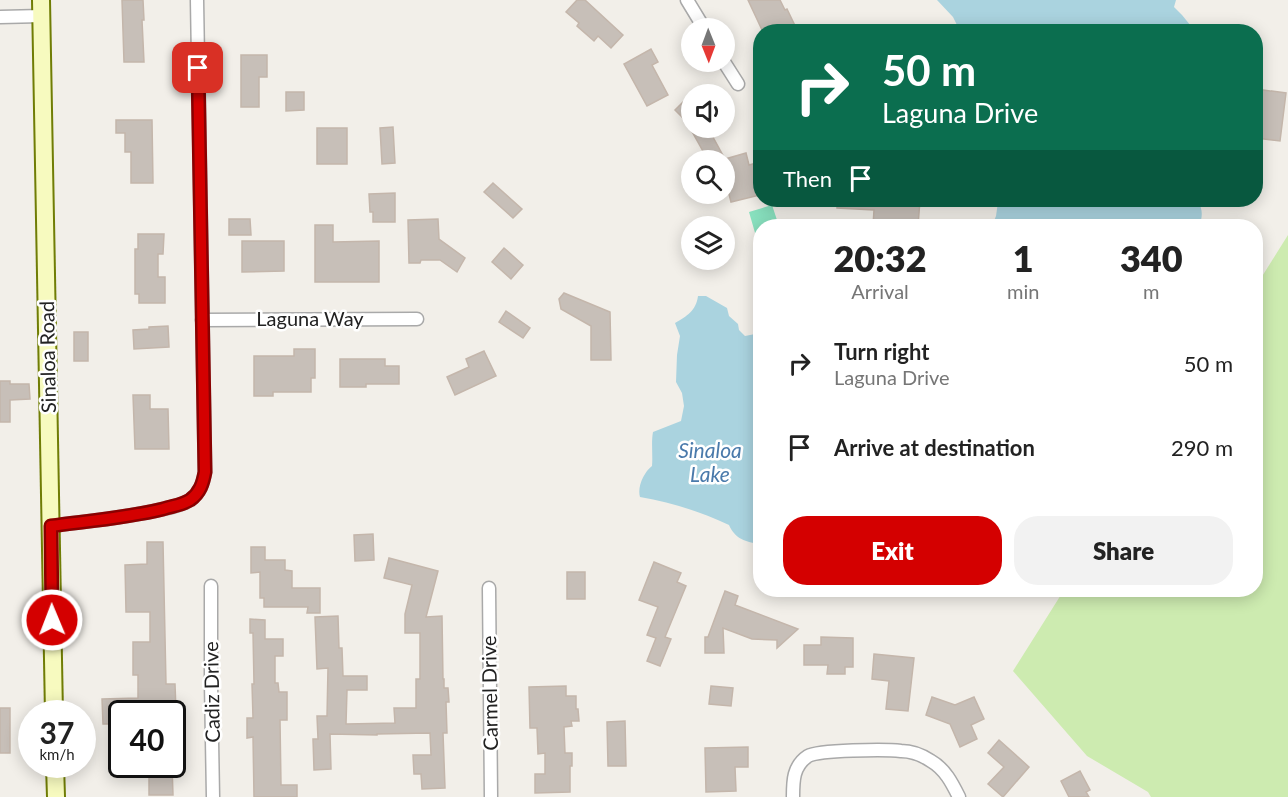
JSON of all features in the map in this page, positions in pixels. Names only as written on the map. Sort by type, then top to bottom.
[{"type":"street","points":[[51,526],[140,514],[182,504],[199,492],[203,482],[205,472],[197,0]]},
{"type":"street","points":[[687,0],[698,18]]},
{"type":"street","points":[[0,16],[42,8]]},
{"type":"street","name":"Sinaloa Road","points":[[42,8],[54,700]]},
{"type":"street","points":[[730,72],[738,84]]},
{"type":"street","name":"Laguna Way","points":[[202,320],[417,319]]},
{"type":"street","name":"Cadiz Drive","points":[[211,586],[213,797]]},
{"type":"street","name":"Carmel Drive","points":[[489,588],[491,797]]},
{"type":"street","points":[[793,797],[795,772],[799,764],[810,755],[823,752],[902,751],[919,754],[932,761],[943,770],[959,797]]},
{"type":"street","points":[[55,778],[56,797]]},
{"type":"green space","points":[[773,207],[777,219],[753,219],[753,226],[749,212]]},
{"type":"green space","points":[[1288,235],[1288,797],[1151,797],[1148,792],[1087,756],[1013,671],[1060,597],[1263,597],[1263,275]]},
{"type":"water","points":[[937,0],[1176,0],[1174,7],[1189,24],[956,24]]},
{"type":"water","points":[[997,207],[1200,207],[1202,216],[1201,219],[995,219]]},
{"type":"water","name":"Sinaloa Lake","points":[[698,296],[706,296],[727,308],[729,316],[738,324],[739,330],[745,336],[753,334],[753,543],[734,534],[729,525],[708,516],[640,497],[639,489],[642,480],[652,466],[653,432],[681,421],[684,406],[682,393],[676,382],[680,336],[675,323],[693,309]]},
{"type":"building","points":[[122,0],[143,0],[144,62],[124,62]]},
{"type":"building","points":[[577,0],[585,0],[623,35],[611,48],[598,36],[594,41],[577,26],[579,23],[566,12]]},
{"type":"building","points":[[748,0],[780,0],[794,24],[759,24]]},
{"type":"building","points":[[651,49],[658,62],[652,65],[668,95],[647,106],[624,64]]},
{"type":"building","points":[[241,55],[267,55],[267,77],[259,77],[259,107],[241,107]]},
{"type":"building","points":[[1263,90],[1286,93],[1280,141],[1263,139]]},
{"type":"building","points":[[286,92],[304,92],[304,110],[286,111]]},
{"type":"building","points":[[681,104],[681,116],[675,110]]},
{"type":"building","points":[[116,120],[152,120],[153,183],[131,183],[131,152],[125,152],[125,133],[116,133]]},
{"type":"building","points":[[393,127],[395,163],[382,164],[380,128]]},
{"type":"building","points":[[317,128],[347,128],[347,164],[317,164]]},
{"type":"building","points":[[696,138],[713,138],[720,150],[702,150]]},
{"type":"building","points":[[746,153],[749,165],[753,164],[753,197],[735,201],[735,156]]},
{"type":"building","points":[[493,183],[522,209],[513,218],[484,192]]},
{"type":"building","points":[[395,193],[395,222],[373,222],[369,194]]},
{"type":"building","points":[[919,207],[919,219],[873,219],[874,210],[837,208]]},
{"type":"building","points":[[229,219],[250,219],[251,235],[229,235]]},
{"type":"building","points":[[438,219],[439,239],[465,258],[457,272],[440,260],[421,260],[420,263],[409,263],[408,220]]},
{"type":"building","points":[[315,225],[333,225],[333,242],[379,241],[379,282],[315,282]]},
{"type":"building","points":[[138,234],[164,234],[163,254],[158,254],[158,277],[165,277],[165,303],[139,303],[139,294],[135,294],[135,249],[138,249]]},
{"type":"building","points":[[242,241],[284,241],[284,271],[242,272]]},
{"type":"building","points":[[504,248],[523,265],[511,279],[492,262]]},
{"type":"building","points":[[564,293],[610,312],[611,360],[591,360],[591,326],[561,309],[559,299]]},
{"type":"building","points":[[506,311],[530,328],[523,338],[499,322]]},
{"type":"building","points":[[168,326],[169,347],[134,349],[133,330]]},
{"type":"building","points":[[74,332],[88,332],[88,361],[74,361]]},
{"type":"building","points":[[294,349],[315,349],[315,378],[311,378],[311,392],[273,392],[273,396],[254,396],[254,356],[294,356]]},
{"type":"building","points":[[484,351],[496,376],[455,395],[447,377],[469,367],[466,359]]},
{"type":"building","points":[[340,359],[385,359],[385,366],[399,366],[399,384],[340,387]]},
{"type":"building","points":[[0,381],[10,381],[10,384],[29,384],[30,399],[10,400],[10,422],[0,422]]},
{"type":"building","points":[[133,395],[150,395],[150,409],[168,409],[169,449],[135,449]]},
{"type":"building","points":[[373,534],[374,560],[355,561],[354,535]]},
{"type":"building","points":[[147,542],[163,542],[166,684],[175,684],[176,700],[108,700],[108,724],[103,724],[102,699],[138,698],[138,675],[133,675],[133,642],[150,642],[150,612],[126,612],[125,565],[147,564]]},
{"type":"building","points":[[251,547],[265,547],[265,560],[285,560],[285,570],[292,571],[292,588],[320,588],[320,613],[307,613],[308,607],[264,607],[264,598],[260,598],[260,572],[251,573]]},
{"type":"building","points":[[389,558],[438,571],[426,617],[442,616],[443,679],[444,688],[448,688],[449,702],[446,702],[447,733],[443,733],[445,788],[422,789],[421,774],[414,774],[413,755],[431,755],[430,733],[330,734],[331,769],[314,770],[313,739],[318,739],[317,716],[327,716],[328,668],[317,669],[315,617],[338,616],[343,676],[367,676],[367,690],[347,690],[346,724],[395,723],[394,708],[416,708],[416,679],[420,679],[420,633],[405,633],[405,614],[412,585],[384,578]]},
{"type":"building","points":[[654,562],[681,573],[677,582],[686,586],[665,637],[671,639],[660,666],[647,661],[656,638],[647,635],[658,607],[639,600]]},
{"type":"building","points":[[567,572],[585,572],[585,599],[567,599]]},
{"type":"building","points":[[725,591],[738,596],[735,605],[798,629],[777,648],[777,640],[752,639],[723,628],[724,653],[705,653],[705,637],[708,637]]},
{"type":"building","points":[[250,619],[265,620],[265,639],[283,639],[283,656],[275,656],[275,683],[278,683],[279,692],[287,692],[287,720],[280,720],[281,785],[297,785],[297,797],[254,797],[253,737],[247,738],[247,718],[253,718],[252,684],[254,684],[253,633],[250,633]]},
{"type":"building","points":[[821,637],[853,638],[853,667],[845,667],[845,674],[827,674],[828,665],[804,665],[804,645],[821,645]]},
{"type":"building","points":[[874,654],[914,658],[908,711],[886,709],[889,681],[872,679]]},
{"type":"building","points":[[566,686],[566,696],[576,696],[579,721],[571,721],[572,726],[564,727],[565,753],[572,753],[570,792],[535,793],[535,774],[545,774],[545,753],[538,754],[537,728],[530,728],[529,687]]},
{"type":"building","points":[[711,686],[733,688],[731,706],[709,704]]},
{"type":"building","points":[[932,697],[955,705],[974,697],[984,719],[971,725],[977,739],[960,747],[950,724],[926,715]]},
{"type":"building","points":[[0,708],[10,708],[10,753],[0,753]]},
{"type":"building","points":[[625,721],[626,766],[608,766],[607,722]]},
{"type":"building","points":[[999,740],[1029,767],[1003,797],[988,784],[1004,767],[988,753]]},
{"type":"building","points":[[748,747],[748,767],[735,767],[736,791],[706,792],[705,748]]},
{"type":"building","points":[[1080,771],[1090,790],[1086,792],[1089,797],[1069,797],[1061,781]]},
{"type":"building","points":[[149,778],[172,778],[173,795],[149,795]]},
{"type":"route","points":[[52,620],[51,526],[140,514],[182,504],[199,492],[203,482],[205,472],[198,68]]}]
